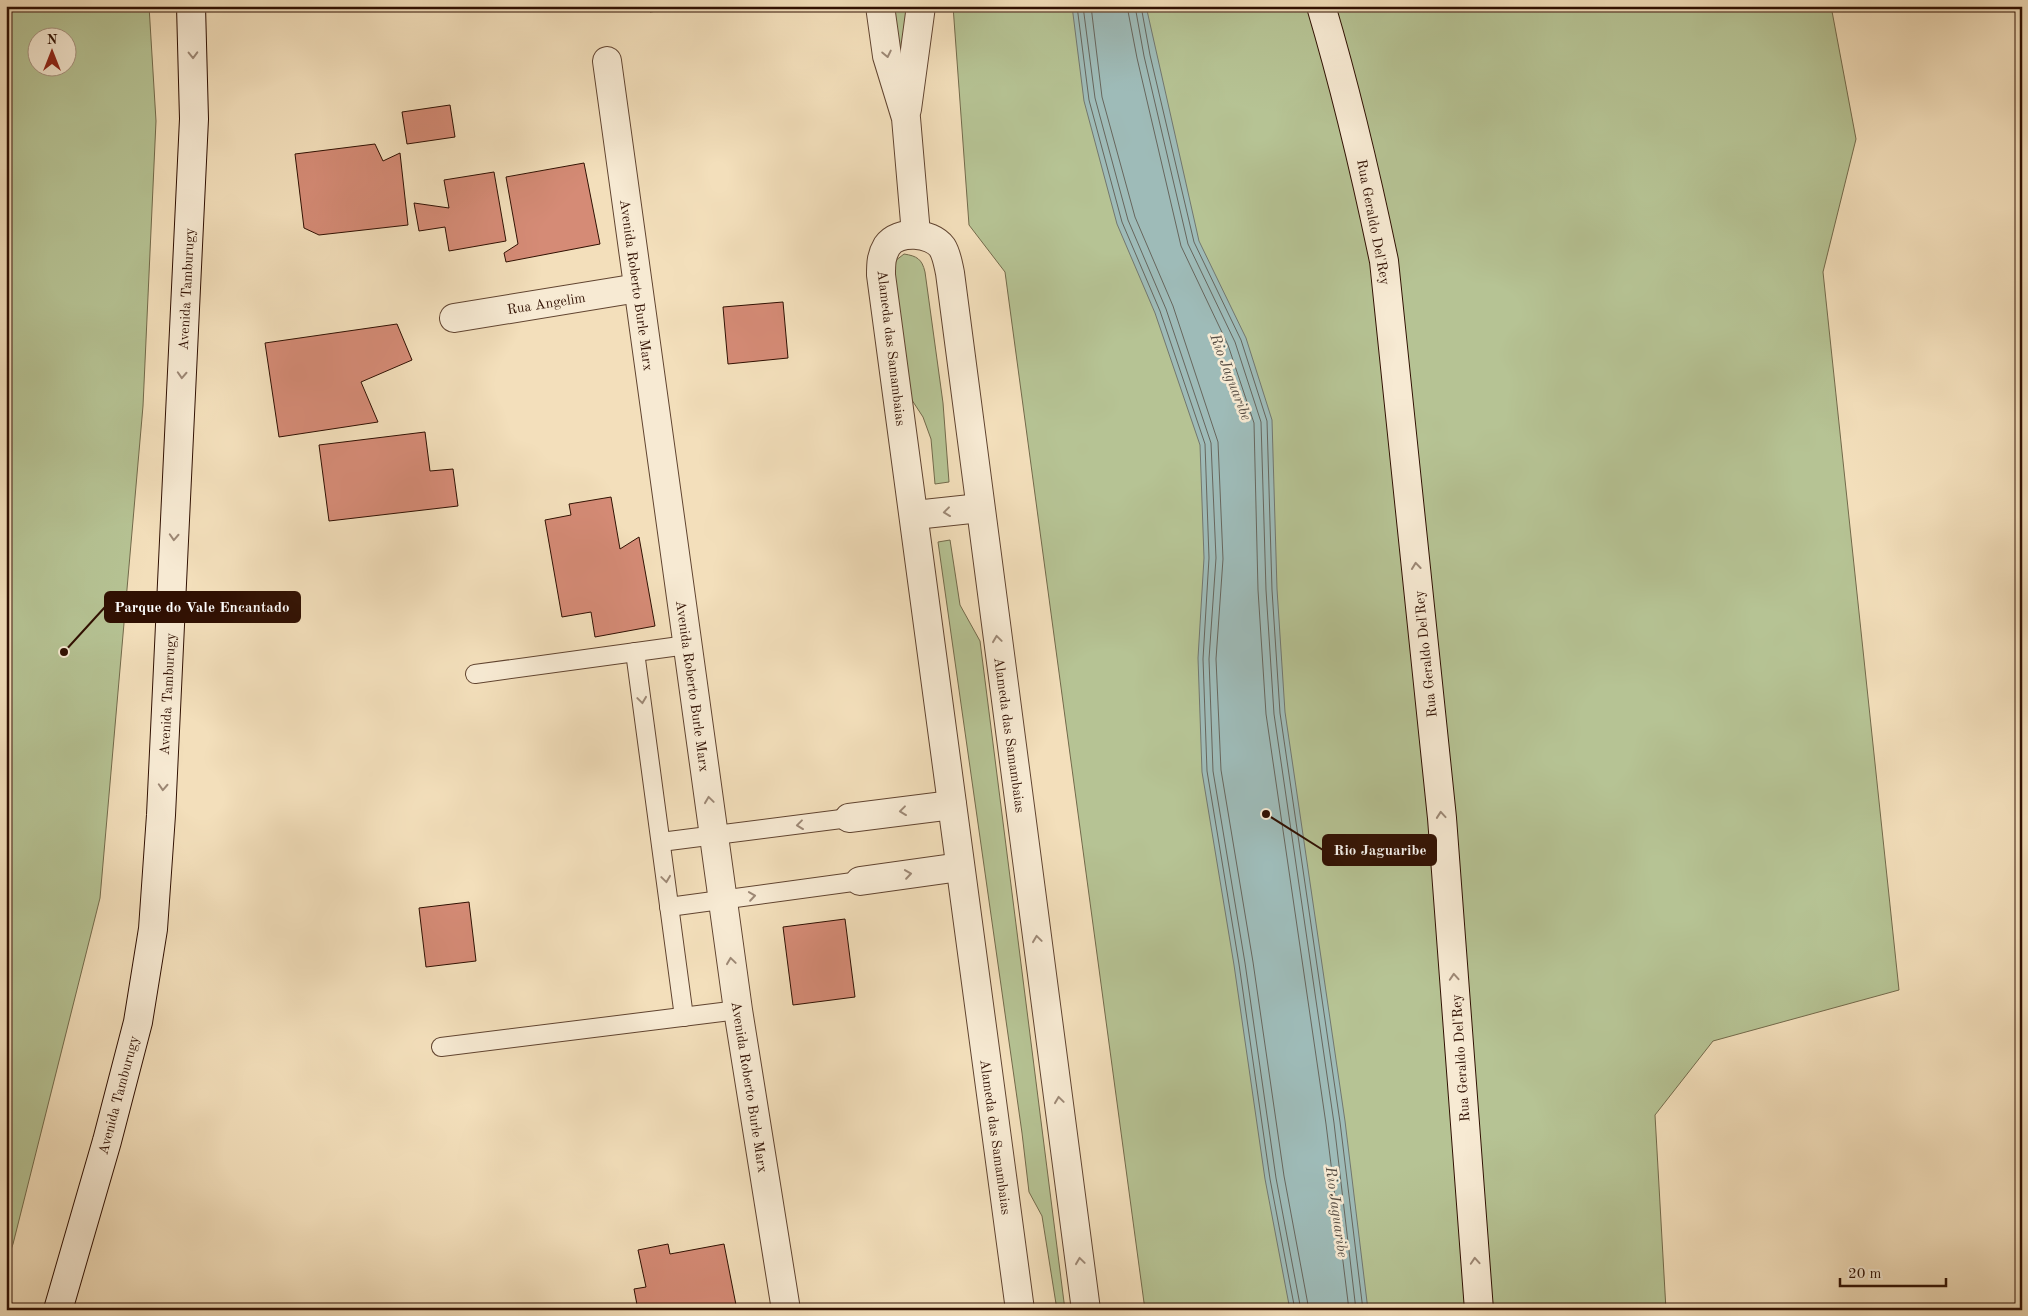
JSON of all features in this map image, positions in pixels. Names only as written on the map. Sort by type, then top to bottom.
[{"type":"street","name":"Avenida Tamburugy","points":[[58,1310],[107,1141],[138,1022],[153,929],[161,815],[194,119],[191,6]]},
{"type":"street","points":[[880,6],[887,56],[906,118]]},
{"type":"street","points":[[916,234],[906,118],[920,6]]},
{"type":"street","name":"Rua Geraldo Del'Rey","points":[[1321,6],[1360,153],[1384,261],[1442,818],[1479,1310]]},
{"type":"street","name":"Avenida Roberto Burle Marx","points":[[607,61],[738,1010],[786,1310]]},
{"type":"street","name":"Alameda das Samambaias","points":[[1020,1310],[915,516],[881,275],[881,258],[888,244],[900,236],[916,234],[931,238],[941,246],[948,260],[1086,1310]]},
{"type":"street","name":"Rua Angelim","points":[[454,318],[638,288]]},
{"type":"street","points":[[915,516],[980,508]]},
{"type":"street","points":[[849,818],[952,805]]},
{"type":"street","points":[[860,881],[960,867]]},
{"type":"lane","points":[[475,674],[687,645]]},
{"type":"lane","points":[[635,652],[684,1016]]},
{"type":"lane","points":[[661,842],[849,818]]},
{"type":"lane","points":[[669,907],[860,881]]},
{"type":"lane","points":[[441,1047],[738,1010]]},
{"type":"green space","points":[[6,6],[149,6],[156,121],[143,406],[100,898],[13,1244],[6,1264]]},
{"type":"green space","points":[[893,6],[910,6],[909,52],[898,54]]},
{"type":"green space","points":[[953,6],[1831,6],[1856,139],[1823,272],[1899,990],[1713,1041],[1655,1115],[1666,1310],[1145,1310],[1005,272],[969,225]]},
{"type":"green space","points":[[904,254],[918,259],[925,272],[943,403],[949,482],[935,484],[931,439],[923,417],[906,391],[893,272],[895,261]]},
{"type":"green space","points":[[950,540],[960,605],[980,641],[1065,1310],[1057,1310],[1042,1216],[1029,1192],[938,542]]},
{"type":"water","points":[[1072,6],[1146,6],[1199,241],[1246,338],[1272,420],[1277,589],[1285,712],[1345,1121],[1368,1310],[1290,1310],[1265,1179],[1234,965],[1202,772],[1198,658],[1204,558],[1200,445],[1155,313],[1117,224],[1084,101]]},
{"type":"building","points":[[649,6],[693,6],[650,12]]},
{"type":"building","points":[[450,105],[455,137],[407,144],[402,112]]},
{"type":"building","points":[[375,144],[383,161],[400,153],[408,225],[319,235],[304,228],[295,154]]},
{"type":"building","points":[[584,163],[600,244],[506,262],[504,253],[518,244],[506,177]]},
{"type":"building","points":[[494,172],[506,241],[449,251],[445,227],[419,231],[414,203],[449,208],[444,180]]},
{"type":"building","points":[[783,302],[788,358],[728,364],[723,307]]},
{"type":"building","points":[[397,324],[412,360],[361,382],[378,422],[279,437],[265,343]]},
{"type":"building","points":[[425,432],[430,471],[453,469],[458,506],[329,521],[319,445]]},
{"type":"building","points":[[611,497],[620,549],[639,537],[655,626],[595,637],[591,612],[562,617],[545,520],[571,515],[569,504]]},
{"type":"building","points":[[469,902],[476,961],[426,967],[419,908]]},
{"type":"building","points":[[845,919],[855,997],[793,1005],[783,927]]},
{"type":"building","points":[[668,1244],[670,1254],[724,1244],[737,1310],[638,1310],[634,1289],[646,1287],[638,1250]]},
{"type":"place","name":"Parque do Vale Encantado","points":[[64,652]]},
{"type":"place","name":"Rio Jaguaribe","points":[[1266,814]]}]
